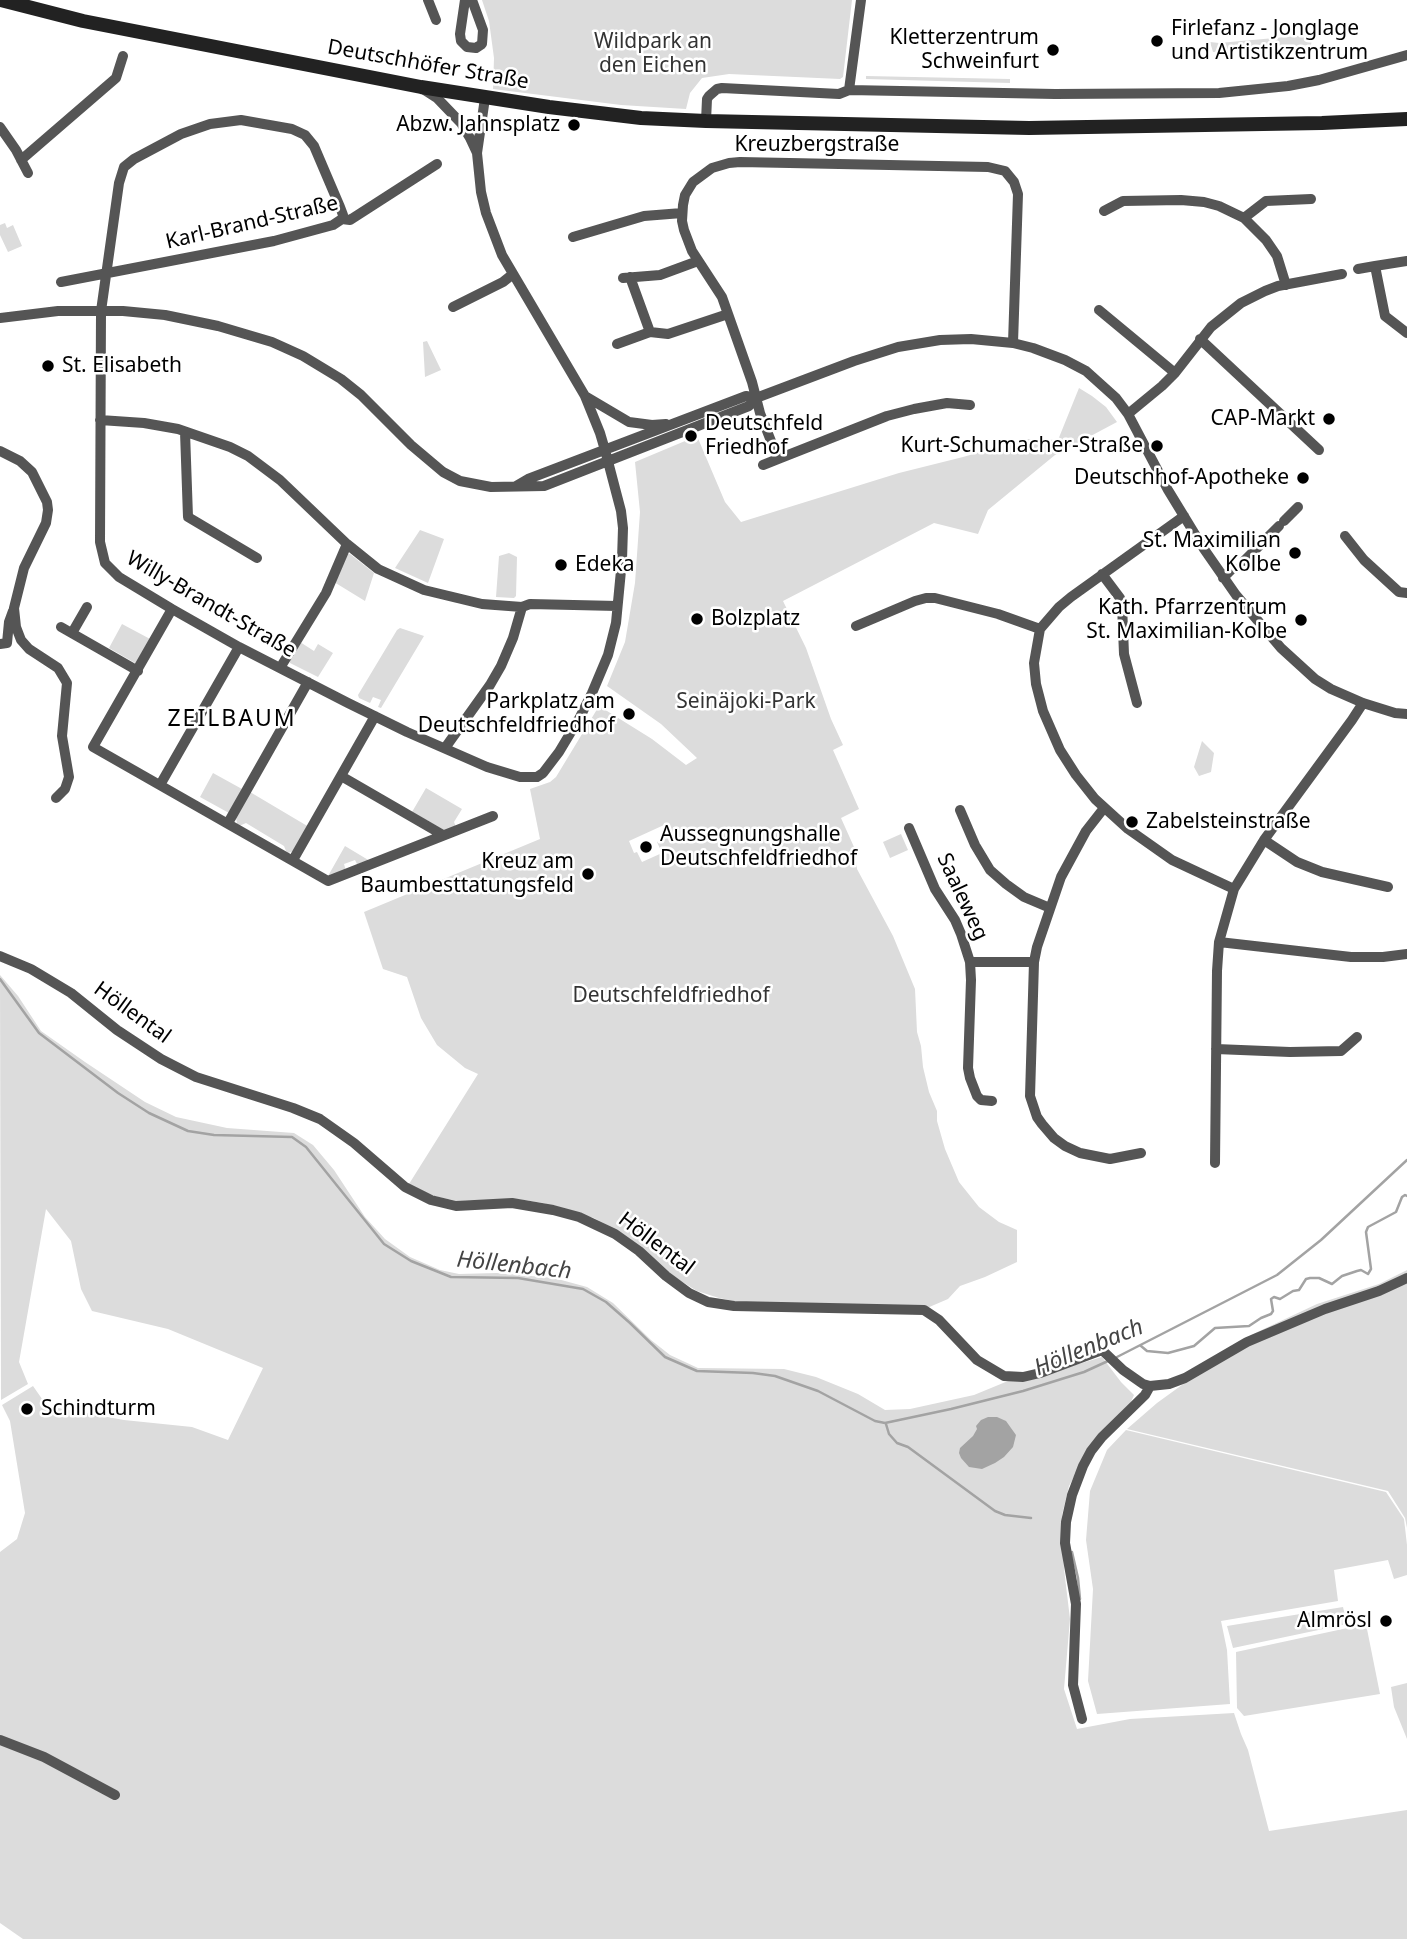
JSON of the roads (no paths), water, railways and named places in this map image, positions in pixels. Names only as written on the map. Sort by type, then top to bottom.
[{"type":"main road","name":"Deutschhöfer Straße","points":[[1,0],[83,21],[421,88],[614,116],[706,121],[1029,128],[1407,119]]},
{"type":"street","points":[[428,0],[436,20]]},
{"type":"street","points":[[465,0],[461,41],[467,47],[476,48],[482,44],[483,30],[472,0]]},
{"type":"street","points":[[849,90],[861,0]]},
{"type":"street","points":[[706,121],[707,99],[712,92],[722,88],[839,94],[849,90],[1074,94],[1230,93],[1319,80],[1407,55]]},
{"type":"street","points":[[21,160],[116,78],[123,56]]},
{"type":"street","points":[[421,88],[437,97],[455,117],[471,138],[477,153]]},
{"type":"street","points":[[100,420],[178,429],[248,456],[281,480],[347,544],[378,569],[425,590],[482,604],[522,607],[530,604],[617,606],[623,528],[607,456],[585,396],[502,255],[486,213],[477,153],[485,98]]},
{"type":"street","name":"Willy-Brandt-Straße","points":[[342,219],[340,207],[314,146],[305,135],[292,129],[254,121],[210,124],[181,134],[124,167],[101,311],[100,541],[105,563],[119,577],[239,647],[375,716],[487,767],[520,777],[532,778],[543,773],[559,752],[592,693],[612,640],[617,606]]},
{"type":"street","points":[[0,127],[28,173]]},
{"type":"street","name":"Kreuzbergstraße","points":[[682,214],[685,195],[693,182],[712,168],[729,163],[999,169],[1014,182],[1018,194],[1013,343]]},
{"type":"street","name":"Karl-Brand-Straße","points":[[61,282],[274,241],[333,225],[342,219],[350,220],[437,164]]},
{"type":"street","points":[[1244,218],[1266,201],[1311,199]]},
{"type":"street","points":[[1104,211],[1120,202],[1181,200],[1212,204],[1244,218],[1266,240],[1277,256],[1286,285]]},
{"type":"street","points":[[573,237],[644,216],[682,214],[687,241],[718,288],[778,459]]},
{"type":"street","points":[[650,332],[626,277],[660,275],[698,261]]},
{"type":"street","points":[[1358,269],[1407,261]]},
{"type":"street","points":[[1375,266],[1385,316],[1407,333]]},
{"type":"street","points":[[453,307],[503,282],[513,274]]},
{"type":"street","points":[[1128,414],[1175,373],[1218,320],[1241,303],[1265,291],[1342,274]]},
{"type":"street","points":[[1099,310],[1175,373]]},
{"type":"street","points":[[0,318],[58,311],[101,311],[174,317],[247,334],[290,349],[320,365],[345,383],[443,472],[460,481],[496,488],[516,486],[528,479],[607,456],[749,406],[756,398],[868,356],[912,344],[963,339],[1013,343],[1049,354],[1086,372],[1116,398],[1128,414],[1184,516],[1223,578],[1265,631],[1300,665],[1331,689],[1363,703],[1407,714]]},
{"type":"street","points":[[617,344],[650,332],[668,334],[728,314]]},
{"type":"street","points":[[1200,339],[1320,450]]},
{"type":"street","points":[[585,396],[629,422],[652,425],[677,423]]},
{"type":"street","points":[[607,456],[677,423],[746,396],[756,398]]},
{"type":"street","points":[[763,464],[887,416],[947,403],[970,405]]},
{"type":"street","points":[[185,432],[188,517],[257,558]]},
{"type":"street","points":[[0,451],[20,461],[32,472],[43,491],[48,510],[46,523],[24,568],[9,622],[7,643],[0,644]]},
{"type":"street","points":[[1244,561],[1298,507]]},
{"type":"street","points":[[1184,516],[1070,597],[1040,629],[1034,673],[1043,711],[1053,737],[1068,763],[1104,808],[1139,838],[1172,860],[1234,889]]},
{"type":"street","points":[[1345,536],[1364,560],[1399,592],[1407,593]]},
{"type":"street","points":[[280,668],[326,593],[347,544]]},
{"type":"street","points":[[1223,578],[1233,569]]},
{"type":"street","points":[[1102,574],[1120,598],[1122,605],[1126,666],[1137,703]]},
{"type":"street","points":[[856,626],[915,601],[935,598],[998,614],[1040,629]]},
{"type":"street","points":[[72,633],[87,607]]},
{"type":"street","points":[[445,748],[501,666],[522,607]]},
{"type":"street","points":[[14,608],[21,639],[29,649],[58,668],[66,683],[62,736],[69,777],[65,789],[56,798]]},
{"type":"street","points":[[172,609],[93,747],[328,881],[493,816]]},
{"type":"street","points":[[61,626],[138,670]]},
{"type":"street","points":[[160,785],[239,647]]},
{"type":"street","points":[[228,823],[307,682]]},
{"type":"street","points":[[1215,1163],[1219,942],[1234,889],[1264,839],[1363,703]]},
{"type":"street","points":[[293,860],[375,716]]},
{"type":"street","points":[[341,776],[443,835]]},
{"type":"street","points":[[1104,808],[1086,831],[1061,877],[1034,962],[1030,1096],[1037,1117],[1054,1138],[1065,1146],[1080,1153],[1110,1159],[1140,1153]]},
{"type":"street","points":[[960,810],[975,845],[990,870],[1024,897],[1050,908]]},
{"type":"street","name":"Saaleweg","points":[[909,828],[935,888],[958,927],[970,962],[1034,962]]},
{"type":"street","points":[[1264,839],[1297,862],[1322,872],[1388,887]]},
{"type":"street","points":[[1219,942],[1351,957],[1407,954]]},
{"type":"street","name":"Höllental","points":[[0,956],[31,969],[71,993],[117,1030],[161,1059],[196,1077],[320,1119],[354,1143],[405,1186],[431,1200],[456,1206],[512,1203],[553,1209],[579,1217],[615,1234],[639,1251],[673,1282],[708,1302],[734,1306],[925,1310],[939,1320],[977,1360],[1004,1376],[1012,1378],[1040,1373],[1102,1350],[1143,1384],[1150,1386]]},
{"type":"street","points":[[970,962],[968,1068],[977,1096],[981,1100],[992,1101]]},
{"type":"street","points":[[1216,1049],[1341,1051],[1357,1037]]},
{"type":"street","points":[[1082,1719],[1073,1685],[1076,1604],[1065,1543],[1072,1495],[1091,1451],[1145,1395],[1150,1386],[1169,1384],[1185,1378],[1247,1342],[1325,1309],[1379,1292],[1407,1278]]},
{"type":"street","points":[[0,1740],[44,1757],[115,1795]]},
{"type":"waterway","name":"Höllenbach","points":[[0,979],[39,1033],[149,1113],[188,1131],[214,1135],[292,1137],[306,1147],[384,1244],[411,1261],[451,1277],[518,1278],[583,1289],[606,1302],[665,1357],[697,1371],[775,1376],[818,1391],[875,1421],[885,1423],[1023,1391],[1084,1372],[1108,1361]]},
{"type":"waterway","name":"Höllenbach","points":[[1117,1357],[1277,1275],[1321,1240],[1407,1160]]},
{"type":"waterway","points":[[1141,1346],[1147,1351],[1168,1353],[1194,1346],[1215,1328],[1249,1326],[1271,1314],[1271,1299],[1280,1299],[1299,1290],[1306,1279],[1319,1278],[1332,1284],[1342,1276],[1357,1271],[1368,1274],[1371,1269],[1366,1232],[1368,1227],[1396,1212],[1402,1197],[1407,1196]]},
{"type":"waterway","points":[[886,1424],[889,1434],[897,1443],[908,1447],[995,1511],[1031,1518]]},
{"type":"waterway","points":[[1072,1552],[1080,1599]]},
{"type":"place","name":"Firlefanz - Jonglage und Artistikzentrum","points":[[1157,41]]},
{"type":"place","name":"Kletterzentrum Schweinfurt","points":[[1053,50]]},
{"type":"place","name":"Abzw. Jahnsplatz","points":[[574,125]]},
{"type":"place","name":"St. Elisabeth","points":[[48,366]]},
{"type":"place","name":"CAP-Markt","points":[[1329,419]]},
{"type":"place","name":"Deutschfeld Friedhof","points":[[691,436]]},
{"type":"place","name":"Kurt-Schumacher-Straße","points":[[1157,446]]},
{"type":"place","name":"Deutschhof-Apotheke","points":[[1303,478]]},
{"type":"place","name":"St. Maximilian Kolbe","points":[[1295,553]]},
{"type":"place","name":"Edeka","points":[[561,565]]},
{"type":"place","name":"Bolzplatz","points":[[697,619]]},
{"type":"place","name":"Kath. Pfarrzentrum St. Maximilian-Kolbe","points":[[1301,620]]},
{"type":"place","name":"Parkplatz am Deutschfeldfriedhof","points":[[629,714]]},
{"type":"place","name":"Zabelsteinstraße","points":[[1132,822]]},
{"type":"place","name":"Aussegnungshalle Deutschfeldfriedhof","points":[[646,847]]},
{"type":"place","name":"Kreuz am Baumbesttatungsfeld","points":[[588,874]]},
{"type":"place","name":"Schindturm","points":[[27,1409]]},
{"type":"place","name":"Almrösl","points":[[1386,1621]]},
{"type":"district","name":"ZEILBAUM","points":[[232,719]]},
{"type":"park label","name":"Wildpark an den Eichen","points":[[653,54]]},
{"type":"park label","name":"Seinäjoki-Park","points":[[746,702]]},
{"type":"park label","name":"Deutschfeldfriedhof","points":[[671,996]]}]
